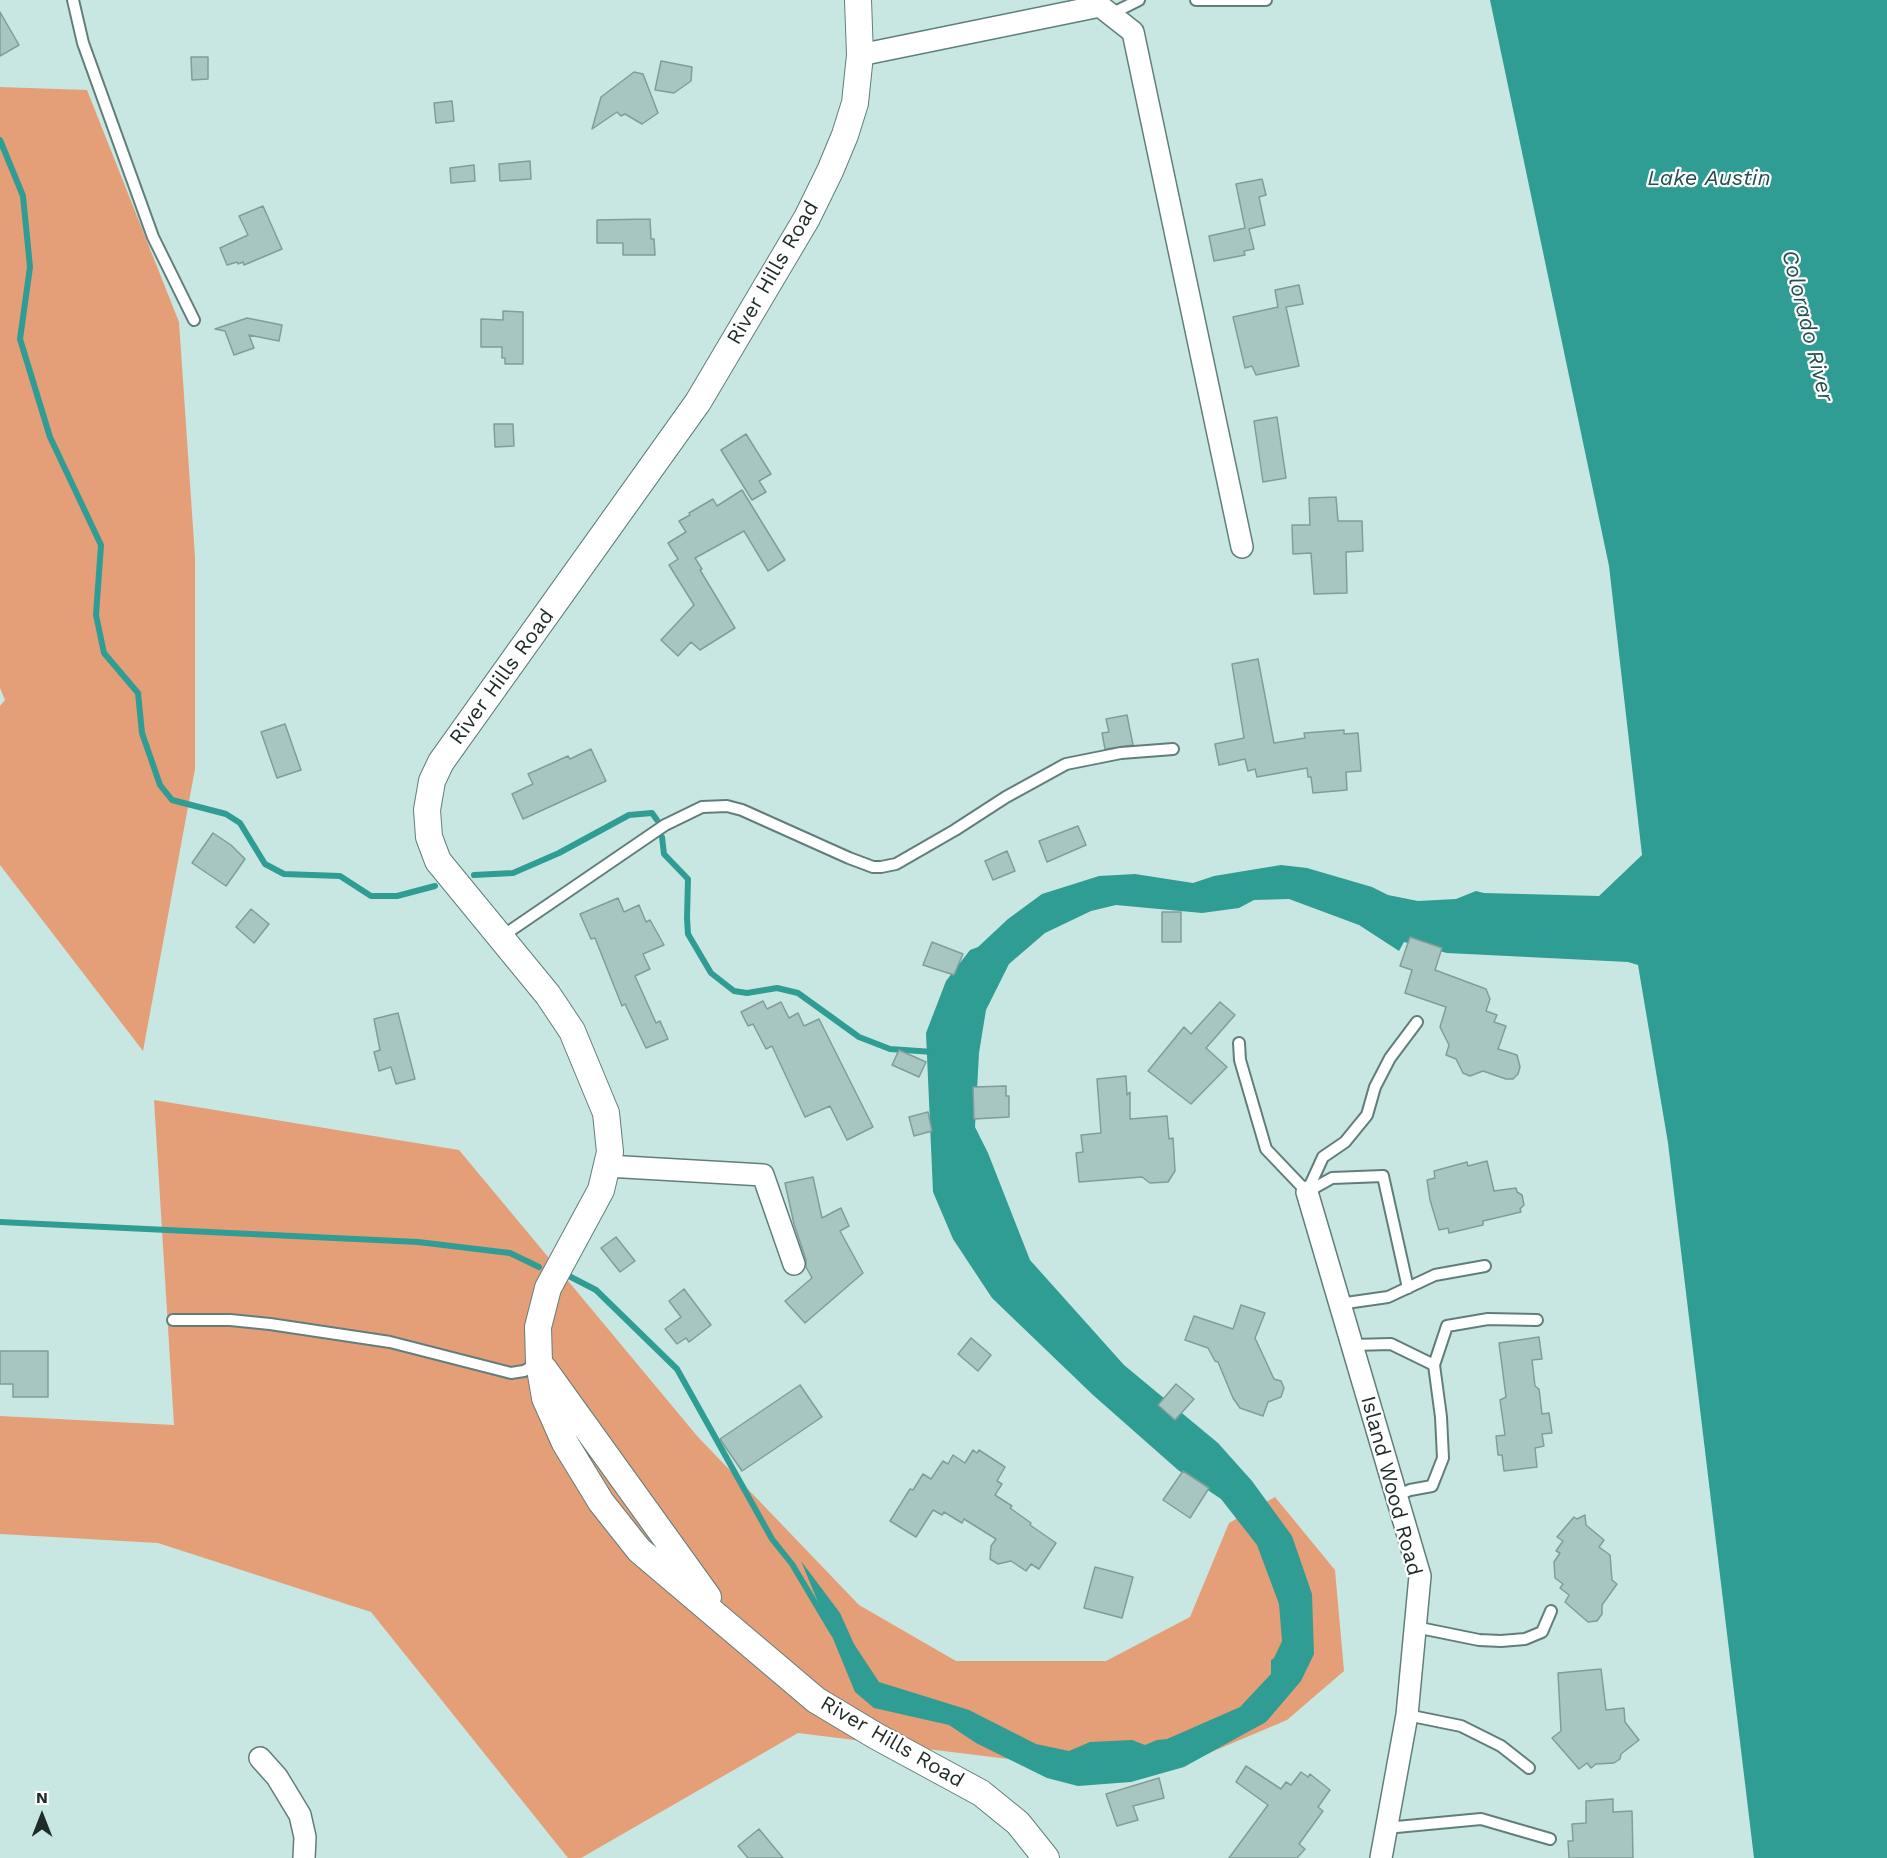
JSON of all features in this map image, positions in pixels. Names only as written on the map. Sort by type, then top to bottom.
[{"type":"street","name":"River Hills Road","points":[[858,0],[860,55],[855,103],[830,171],[807,218],[698,402],[441,762],[432,781],[427,810],[429,837],[438,861],[548,995],[572,1031],[606,1113],[610,1152],[601,1190],[548,1288],[538,1327],[539,1363],[733,1631],[816,1700],[876,1737],[981,1793],[1018,1823],[1046,1858]]},
{"type":"street","points":[[860,55],[1100,6],[1133,32],[1242,547]]},
{"type":"street","points":[[607,1166],[763,1175],[794,1264]]},
{"type":"street","name":"Island Wood Road","points":[[1307,1192],[1420,1576],[1407,1715],[1381,1858]]},
{"type":"street","points":[[260,1758],[277,1777],[300,1815],[305,1837],[304,1858]]},
{"type":"lane","points":[[73,0],[83,43],[153,237],[194,320]]},
{"type":"lane","points":[[1111,14],[1140,0]]},
{"type":"lane","points":[[1196,0],[1266,0]]},
{"type":"lane","points":[[501,938],[665,825],[702,807],[727,806],[742,810],[866,865],[881,867],[896,864],[1006,797],[1066,764],[1121,753],[1173,749]]},
{"type":"lane","points":[[1307,1192],[1323,1157],[1345,1142],[1367,1115],[1375,1087],[1390,1058],[1418,1022]]},
{"type":"lane","points":[[1239,1043],[1240,1060],[1266,1149],[1307,1192]]},
{"type":"lane","points":[[1307,1192],[1332,1178],[1383,1176],[1408,1288]]},
{"type":"lane","points":[[1339,1304],[1388,1297],[1436,1275],[1485,1266]]},
{"type":"lane","points":[[1396,1496],[1410,1490],[1432,1486],[1443,1458],[1441,1417],[1434,1365],[1448,1326],[1488,1319],[1537,1320]]},
{"type":"lane","points":[[173,1320],[230,1320],[270,1324],[390,1342],[511,1373],[524,1371],[539,1363]]},
{"type":"lane","points":[[1352,1345],[1391,1344],[1434,1365]]},
{"type":"lane","points":[[1415,1627],[1479,1640],[1525,1639],[1542,1632],[1551,1611]]},
{"type":"lane","points":[[1407,1715],[1461,1726],[1501,1746],[1528,1768]]},
{"type":"lane","points":[[1386,1828],[1481,1819],[1550,1839]]},
{"type":"shaded area","points":[[0,87],[87,90],[179,322],[195,557],[195,769],[143,1051],[0,865],[0,706],[5,700],[0,688]]},
{"type":"shaded area","points":[[154,1100],[459,1150],[698,1437],[859,1605],[956,1661],[1106,1661],[1190,1617],[1229,1523],[1275,1497],[1335,1570],[1344,1671],[1287,1720],[1202,1756],[1065,1766],[798,1733],[581,1858],[568,1858],[371,1612],[158,1543],[0,1534],[0,1416],[174,1425]]},
{"type":"water","name":"Lake Austin","points":[[1490,0],[1887,0],[1887,1858],[1754,1858],[1668,1143],[1638,965],[1628,962],[1447,953],[1404,942],[1399,951],[1359,925],[1289,899],[1254,900],[1239,908],[1202,913],[1116,905],[1091,911],[1045,933],[1009,964],[986,1010],[979,1053],[975,1127],[988,1153],[1030,1260],[1124,1365],[1218,1443],[1252,1481],[1292,1536],[1312,1594],[1314,1654],[1301,1681],[1266,1722],[1184,1767],[1131,1782],[1078,1786],[1047,1778],[976,1743],[949,1725],[874,1708],[855,1692],[801,1561],[840,1613],[854,1644],[879,1682],[969,1710],[1036,1744],[1069,1751],[1090,1742],[1132,1740],[1145,1745],[1167,1739],[1240,1707],[1271,1674],[1271,1660],[1282,1641],[1279,1604],[1257,1545],[1221,1499],[1178,1470],[1093,1395],[992,1298],[953,1239],[933,1192],[926,1033],[946,981],[970,950],[978,947],[1008,919],[1042,894],[1099,876],[1135,874],[1193,883],[1214,876],[1281,865],[1307,868],[1372,887],[1388,895],[1418,901],[1456,899],[1476,891],[1599,896],[1642,855],[1609,566]]},
{"type":"building","points":[[0,12],[19,45],[0,56]]},
{"type":"building","points":[[191,57],[208,57],[208,79],[192,80]]},
{"type":"building","points":[[661,61],[692,67],[691,81],[674,93],[655,90]]},
{"type":"building","points":[[634,72],[643,74],[658,113],[642,124],[625,114],[621,116],[617,112],[592,129],[601,97]]},
{"type":"building","points":[[452,101],[454,121],[436,123],[434,103]]},
{"type":"building","points":[[530,161],[531,179],[500,181],[499,164]]},
{"type":"building","points":[[474,165],[475,181],[451,183],[450,168]]},
{"type":"building","points":[[1262,179],[1266,195],[1259,197],[1265,225],[1249,229],[1254,249],[1244,251],[1245,255],[1214,261],[1209,236],[1245,228],[1236,184]]},
{"type":"building","points":[[263,206],[282,249],[244,265],[243,262],[238,264],[237,262],[227,265],[220,248],[248,235],[239,216]]},
{"type":"building","points":[[650,219],[655,255],[623,255],[623,243],[597,243],[597,220]]},
{"type":"building","points":[[1299,285],[1303,304],[1286,307],[1299,366],[1256,375],[1252,366],[1245,368],[1233,317],[1278,307],[1275,290]]},
{"type":"building","points":[[503,311],[523,312],[523,364],[505,364],[505,358],[502,358],[502,347],[481,347],[481,319],[503,320]]},
{"type":"building","points":[[247,318],[282,325],[279,341],[249,335],[254,348],[234,355],[225,331],[215,329]]},
{"type":"building","points":[[1277,417],[1286,478],[1263,482],[1254,421]]},
{"type":"building","points":[[494,424],[513,424],[514,446],[495,447]]},
{"type":"building","points":[[746,434],[771,474],[759,481],[766,492],[752,500],[721,450]]},
{"type":"building","points":[[742,490],[785,560],[768,571],[744,531],[695,558],[735,628],[700,650],[691,642],[678,656],[661,640],[694,605],[669,565],[678,559],[668,543],[686,532],[679,521],[690,515],[689,513],[713,499],[717,506]]},
{"type":"building","points":[[1336,497],[1338,521],[1362,521],[1363,551],[1346,552],[1347,593],[1314,594],[1311,553],[1293,554],[1292,525],[1310,525],[1309,498]]},
{"type":"building","points":[[1258,659],[1274,743],[1305,738],[1304,733],[1344,730],[1344,734],[1358,733],[1361,771],[1346,772],[1347,790],[1313,793],[1307,768],[1257,777],[1255,769],[1248,771],[1245,759],[1219,765],[1215,744],[1244,738],[1232,664]]},
{"type":"building","points":[[1127,715],[1133,745],[1105,749],[1102,733],[1109,732],[1106,719]]},
{"type":"building","points":[[285,724],[301,770],[277,778],[261,732]]},
{"type":"building","points":[[591,749],[606,781],[523,819],[512,794],[533,784],[528,774],[568,756],[570,759]]},
{"type":"building","points":[[1078,826],[1086,845],[1047,862],[1039,841]]},
{"type":"building","points":[[213,833],[231,845],[245,859],[226,886],[192,863]]},
{"type":"building","points":[[1007,851],[1015,871],[993,880],[985,861]]},
{"type":"building","points":[[618,898],[624,912],[639,905],[646,922],[650,920],[664,945],[643,954],[650,969],[635,976],[656,1023],[660,1021],[668,1039],[646,1048],[625,1004],[622,1006],[595,938],[591,939],[580,914]]},
{"type":"building","points":[[251,909],[269,924],[254,943],[236,927]]},
{"type":"building","points":[[1162,912],[1181,912],[1181,942],[1162,942]]},
{"type":"building","points":[[1410,937],[1442,948],[1435,970],[1486,989],[1490,999],[1486,1011],[1497,1015],[1494,1022],[1506,1026],[1498,1049],[1517,1055],[1520,1067],[1513,1079],[1506,1079],[1483,1071],[1470,1076],[1463,1073],[1456,1059],[1446,1055],[1449,1045],[1440,1027],[1446,1007],[1405,993],[1412,970],[1400,966]]},
{"type":"building","points":[[932,942],[963,954],[954,975],[923,965]]},
{"type":"building","points":[[763,1001],[767,1009],[781,1002],[789,1018],[798,1013],[804,1026],[819,1019],[873,1127],[847,1140],[830,1106],[805,1117],[772,1046],[766,1049],[753,1024],[748,1026],[741,1012]]},
{"type":"building","points":[[1220,1002],[1235,1015],[1206,1048],[1227,1067],[1191,1104],[1148,1071],[1184,1027],[1191,1034]]},
{"type":"building","points":[[398,1013],[415,1079],[396,1084],[391,1067],[379,1071],[374,1052],[380,1050],[374,1019]]},
{"type":"building","points":[[899,1050],[926,1062],[919,1077],[892,1065]]},
{"type":"building","points":[[1126,1076],[1127,1095],[1130,1092],[1130,1119],[1167,1116],[1169,1139],[1173,1138],[1175,1171],[1168,1182],[1150,1183],[1142,1177],[1079,1182],[1076,1153],[1083,1152],[1081,1135],[1101,1133],[1097,1079]]},
{"type":"building","points":[[1006,1086],[1006,1096],[1009,1096],[1009,1117],[974,1119],[973,1087]]},
{"type":"building","points":[[928,1112],[932,1131],[914,1136],[909,1117]]},
{"type":"building","points":[[1487,1161],[1494,1191],[1516,1188],[1517,1192],[1522,1195],[1524,1205],[1520,1209],[1521,1212],[1483,1221],[1483,1225],[1449,1233],[1448,1228],[1439,1230],[1427,1180],[1435,1178],[1434,1171],[1467,1162],[1468,1166]]},
{"type":"building","points":[[813,1177],[822,1218],[841,1208],[849,1226],[840,1231],[863,1273],[805,1323],[785,1301],[812,1278],[806,1267],[785,1183]]},
{"type":"building","points":[[616,1237],[635,1261],[620,1272],[601,1248]]},
{"type":"building","points":[[684,1289],[711,1325],[689,1342],[686,1338],[677,1344],[665,1329],[681,1317],[669,1301]]},
{"type":"building","points":[[1241,1305],[1265,1313],[1255,1338],[1274,1379],[1281,1381],[1284,1388],[1281,1397],[1268,1402],[1263,1416],[1240,1408],[1233,1398],[1218,1362],[1215,1361],[1208,1348],[1185,1340],[1194,1316],[1233,1329]]},
{"type":"building","points":[[1539,1337],[1542,1359],[1532,1360],[1535,1386],[1539,1389],[1542,1414],[1549,1413],[1552,1433],[1542,1434],[1544,1446],[1535,1448],[1537,1467],[1504,1471],[1502,1455],[1498,1455],[1496,1436],[1505,1435],[1500,1400],[1506,1397],[1499,1343]]},
{"type":"building","points":[[971,1338],[991,1355],[978,1371],[958,1354]]},
{"type":"building","points":[[0,1351],[48,1351],[48,1397],[13,1397],[13,1384],[0,1384]]},
{"type":"building","points":[[1176,1384],[1194,1399],[1175,1420],[1158,1405]]},
{"type":"building","points":[[800,1385],[822,1417],[742,1471],[720,1439]]},
{"type":"building","points":[[973,1450],[977,1453],[979,1450],[1005,1467],[997,1481],[1002,1484],[995,1495],[1012,1506],[1010,1508],[1031,1523],[1030,1525],[1056,1543],[1039,1569],[1031,1564],[1026,1571],[1011,1561],[998,1564],[990,1559],[991,1546],[996,1539],[964,1519],[962,1523],[944,1512],[942,1515],[933,1510],[916,1537],[890,1521],[910,1489],[913,1490],[923,1474],[931,1479],[943,1461],[948,1464],[953,1455],[965,1463]]},
{"type":"building","points":[[1183,1471],[1209,1488],[1190,1518],[1163,1500]]},
{"type":"building","points":[[1585,1515],[1586,1525],[1604,1540],[1599,1547],[1610,1555],[1612,1580],[1617,1584],[1602,1605],[1602,1614],[1597,1621],[1588,1622],[1565,1602],[1569,1595],[1560,1588],[1563,1584],[1555,1578],[1554,1562],[1560,1553],[1556,1551],[1563,1541],[1557,1537],[1574,1517],[1577,1519]]},
{"type":"building","points":[[1095,1567],[1133,1577],[1122,1618],[1084,1608]]},
{"type":"building","points":[[1601,1669],[1606,1710],[1624,1708],[1625,1722],[1639,1740],[1621,1754],[1620,1759],[1614,1763],[1596,1764],[1591,1768],[1587,1763],[1579,1769],[1552,1738],[1561,1731],[1558,1673]]},
{"type":"building","points":[[1246,1766],[1281,1789],[1286,1782],[1291,1785],[1301,1772],[1308,1777],[1310,1774],[1330,1790],[1318,1807],[1323,1811],[1299,1844],[1305,1849],[1297,1858],[1229,1858],[1268,1805],[1236,1782]]},
{"type":"building","points":[[1159,1778],[1164,1798],[1133,1806],[1138,1820],[1117,1826],[1106,1794]]},
{"type":"building","points":[[1613,1799],[1613,1812],[1632,1811],[1633,1858],[1569,1858],[1568,1841],[1573,1841],[1572,1824],[1586,1823],[1586,1801]]},
{"type":"building","points":[[759,1829],[783,1858],[748,1858],[738,1846]]},
{"type":"waterway","points":[[0,140],[23,196],[30,267],[20,339],[50,437],[101,545],[96,615],[104,653],[138,693],[142,733],[160,785],[172,800],[226,814],[240,823],[265,864],[284,874],[340,876],[371,896],[397,896],[435,886]]},
{"type":"waterway","points":[[474,875],[513,873],[559,853],[629,815],[652,813],[657,820]]},
{"type":"waterway","points":[[662,837],[664,854],[688,879],[688,934],[711,973],[734,991],[747,993],[777,988],[798,993],[859,1037],[890,1049],[933,1052]]},
{"type":"waterway","points":[[0,1222],[418,1242],[510,1253],[539,1267]]},
{"type":"waterway","points":[[567,1275],[596,1290],[677,1369],[772,1539],[792,1564],[833,1633]]},
{"type":"water label","name":"Colorado River","points":[[1807,326]]}]
